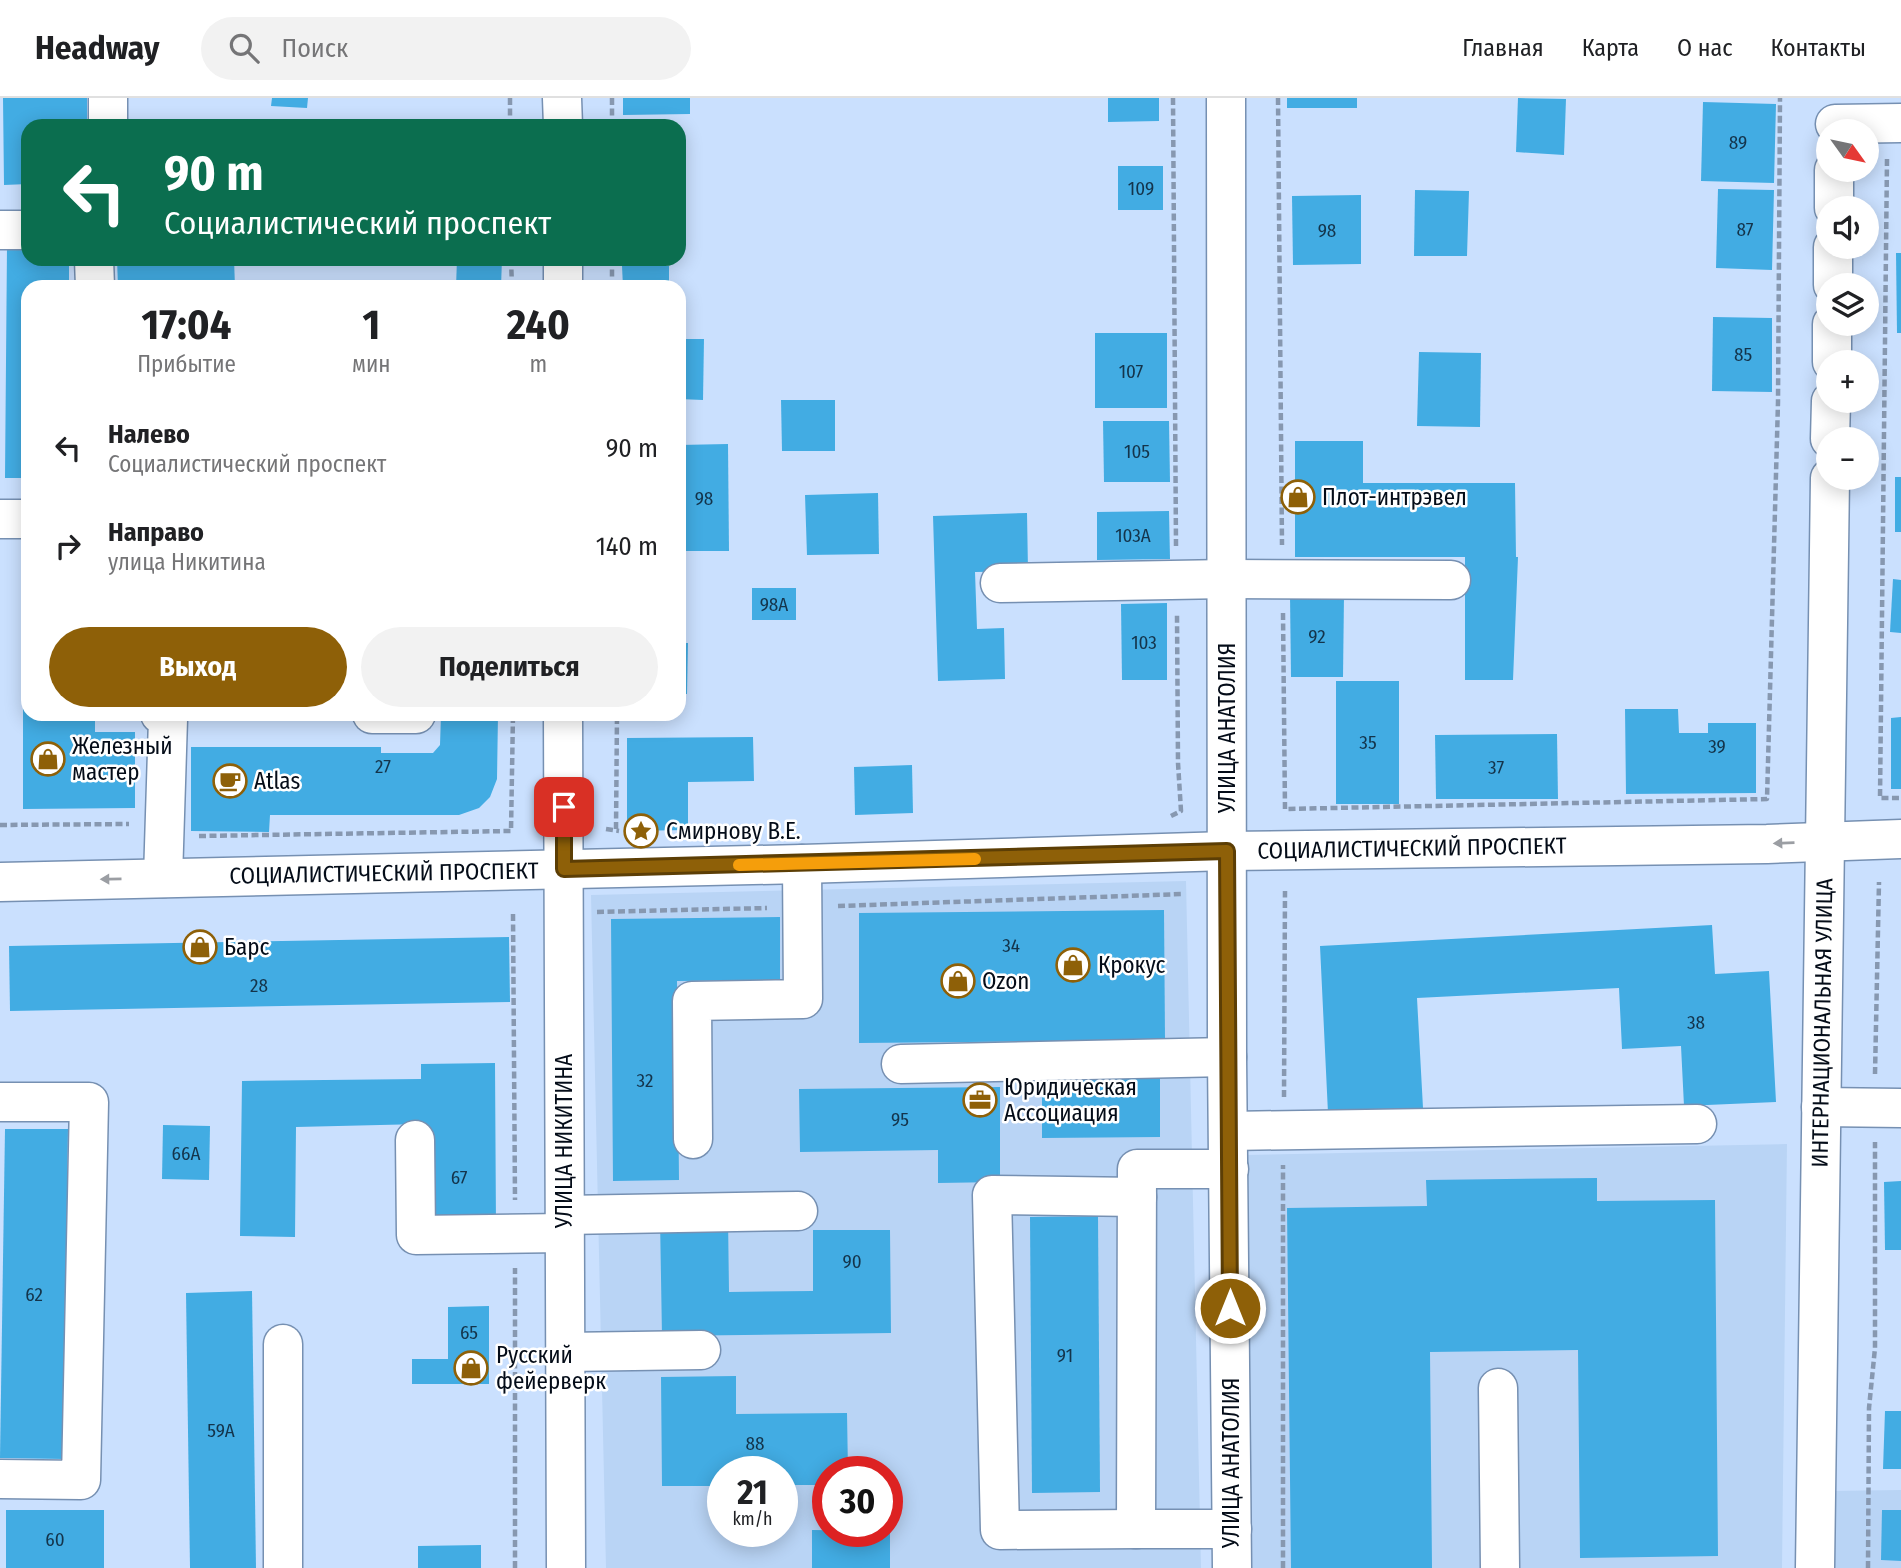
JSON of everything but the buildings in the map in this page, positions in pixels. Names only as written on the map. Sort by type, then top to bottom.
[{"type":"street","points":[[108,98],[108,119]]},
{"type":"street","points":[[562,98],[562,119]]},
{"type":"street","name":"УЛИЦА АНАТОЛИЯ","points":[[1226,98],[1227,1057],[1230,1131],[1232,1568]]},
{"type":"street","points":[[1835,118],[1894,123]]},
{"type":"street","points":[[0,230],[21,230]]},
{"type":"street","name":"ИНТЕРНАЦИОНАЛЬНАЯ УЛИЦА","points":[[1815,1568],[1830,490]]},
{"type":"street","points":[[0,519],[21,519]]},
{"type":"street","points":[[1000,583],[1227,579],[1451,580]]},
{"type":"street","points":[[163,878],[168,721]]},
{"type":"street","name":"УЛИЦА НИКИТИНА","points":[[563,721],[566,1568]]},
{"type":"street","name":"СОЦИАЛИСТИЧЕСКИЙ ПРОСПЕКТ","points":[[0,882],[802,864],[1227,851],[1901,839]]},
{"type":"street","points":[[693,1139],[692,1001],[803,999],[802,864]]},
{"type":"street","points":[[901,1064],[1227,1057]]},
{"type":"street","points":[[0,1102],[89,1102],[81,1480],[0,1479]]},
{"type":"street","points":[[1821,1107],[1888,1108]]},
{"type":"street","points":[[1230,1131],[1697,1124]]},
{"type":"street","points":[[415,1140],[416,1235],[798,1211]]},
{"type":"street","points":[[1136,1529],[1138,1169],[1229,1170]]},
{"type":"street","points":[[1137,1197],[992,1195],[1000,1531],[1232,1529]]},
{"type":"street","points":[[283,1344],[283,1568]]},
{"type":"street","points":[[565,1352],[701,1350]]},
{"type":"street","points":[[1498,1388],[1500,1568]]},
{"type":"path","points":[[510,98],[510,119]]},
{"type":"path","points":[[612,98],[612,119]]},
{"type":"path","points":[[1172,98],[1178,763],[1181,811]]},
{"type":"path","points":[[1278,98],[1285,809],[1767,799],[1778,402],[1780,98]]},
{"type":"path","points":[[1894,123],[1880,798],[1901,798]]},
{"type":"path","points":[[0,825],[149,824],[164,837],[511,831],[513,721]]},
{"type":"path","points":[[616,829],[617,721]]},
{"type":"path","points":[[1868,1568],[1869,1408],[1875,1348],[1888,1108],[1879,882]]},
{"type":"path","points":[[1283,1568],[1285,891]]},
{"type":"path","points":[[593,912],[1183,894]]},
{"type":"shaded area","points":[[1186,881],[1201,1568],[606,1568],[591,895]]},
{"type":"shaded area","points":[[1787,1144],[1782,1568],[1250,1568],[1244,1155]]},
{"type":"shaded area","points":[[1901,1490],[1901,1568],[1831,1568],[1831,1491]]},
{"type":"slow traffic","points":[[739,865],[975,859]]},
{"type":"place","name":"Плот-интрэвел","points":[[1298,497]]},
{"type":"place","name":"Железный мастер","points":[[48,759]]},
{"type":"place","name":"Atlas","points":[[230,781]]},
{"type":"place","name":"Смирнову В.Е.","points":[[641,831]]},
{"type":"place","name":"Барс","points":[[200,947]]},
{"type":"place","name":"Крокус","points":[[1073,965]]},
{"type":"place","name":"Ozon","points":[[958,981]]},
{"type":"place","name":"Юридическая Ассоциация","points":[[980,1100]]},
{"type":"place","name":"Русский фейерверк","points":[[471,1368]]},
{"type":"route","points":[[564,807],[564,869],[1227,851],[1230,1308]]}]
